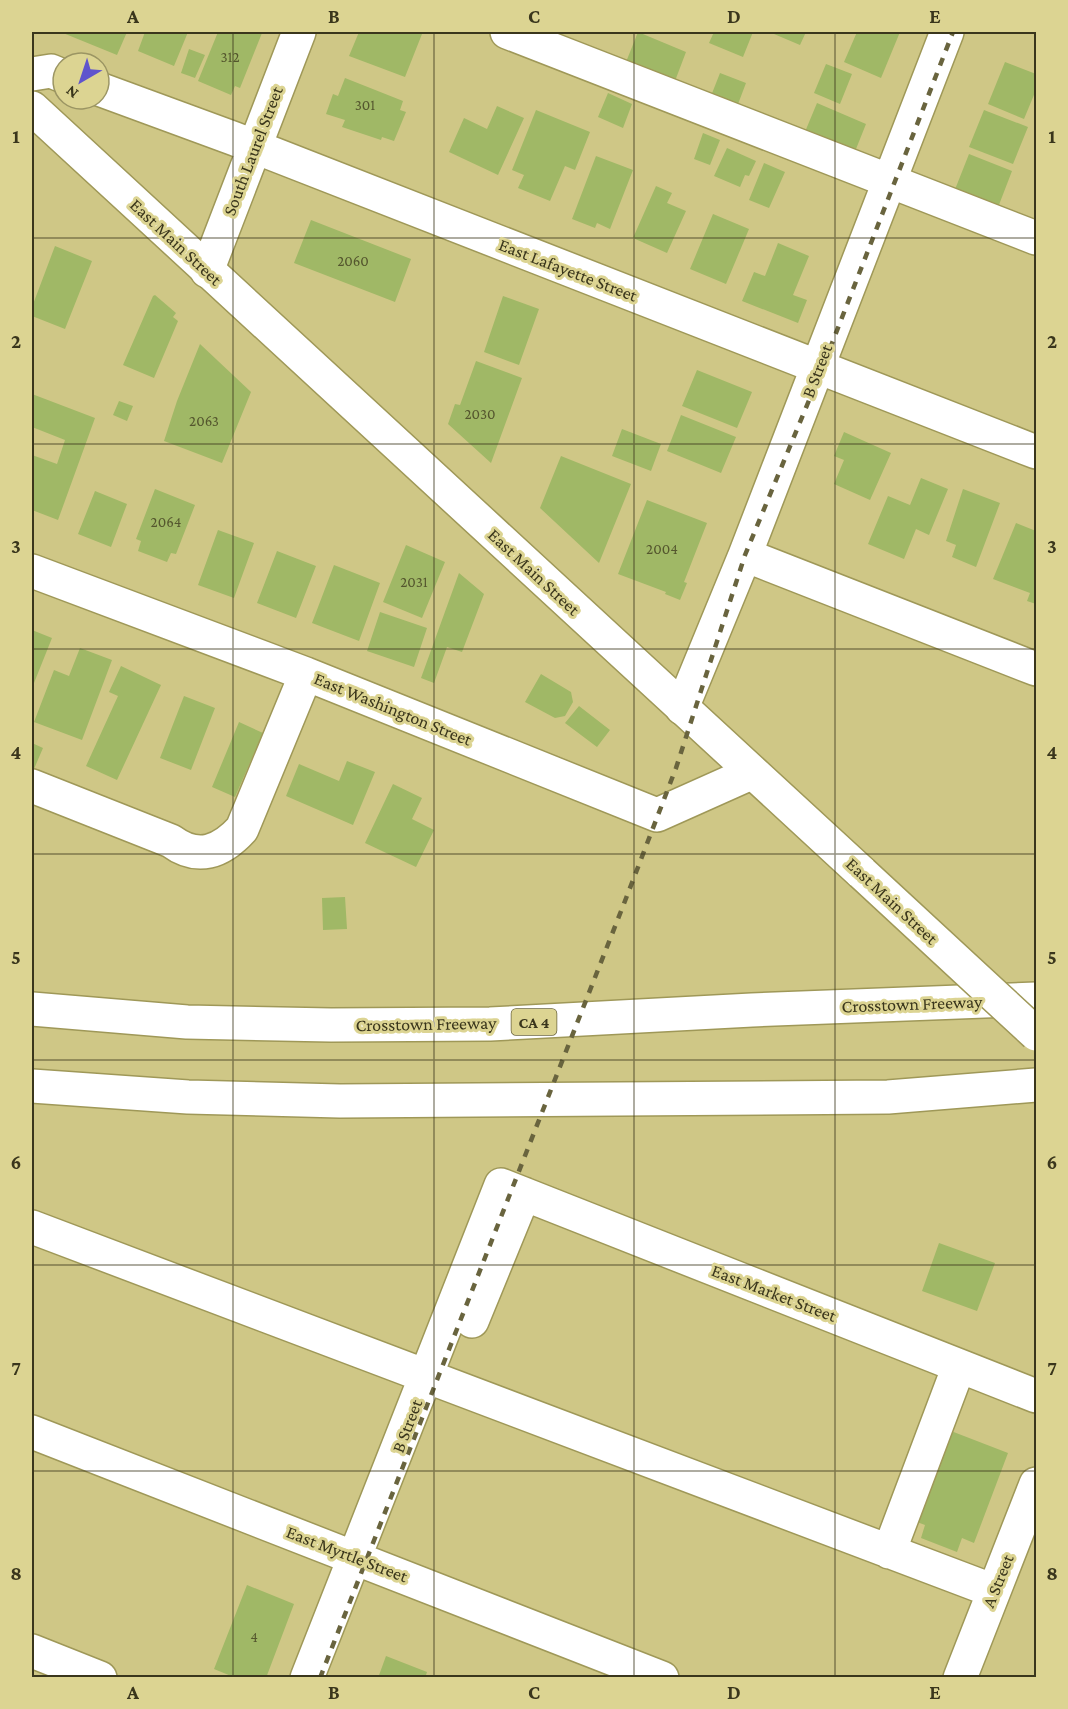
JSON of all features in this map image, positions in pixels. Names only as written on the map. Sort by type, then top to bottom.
[{"type":"main road","name":"South Laurel Street","points":[[207,271],[299,32]]},
{"type":"main road","points":[[507,32],[1036,238]]},
{"type":"main road","name":"B Street","points":[[682,708],[745,555],[947,32]]},
{"type":"main road","points":[[32,74],[51,71]]},
{"type":"main road","name":"East Lafayette Street","points":[[111,93],[254,147],[1036,453]]},
{"type":"main road","name":"East Main Street","points":[[32,108],[1036,1034]]},
{"type":"main road","points":[[745,555],[1036,669]]},
{"type":"main road","name":"East Washington Street","points":[[32,571],[306,674],[657,815],[752,773]]},
{"type":"main road","points":[[32,786],[171,841],[178,846],[195,852],[213,850],[230,842],[242,829],[306,674]]},
{"type":"main road","name":"Crosstown Freeway","points":[[32,1010],[187,1022],[331,1025],[479,1024],[1036,999]]},
{"type":"main road","points":[[32,1086],[188,1097],[340,1101],[888,1097],[1036,1085]]},
{"type":"main road","name":"B Street","points":[[308,1677],[366,1561],[512,1190]]},
{"type":"main road","name":"East Market Street","points":[[512,1190],[1036,1396]]},
{"type":"main road","points":[[32,1227],[994,1591]]},
{"type":"main road","points":[[889,1552],[959,1365]]},
{"type":"main road","name":"East Myrtle Street","points":[[32,1431],[662,1677]]},
{"type":"main road","name":"A Street","points":[[960,1677],[1036,1484]]},
{"type":"main road","points":[[332,1677],[366,1561]]},
{"type":"main road","points":[[32,1651],[100,1677]]},
{"type":"building","points":[[63,32],[127,32],[117,55]]},
{"type":"building","points":[[145,32],[188,32],[174,66],[138,51]]},
{"type":"building","points":[[218,32],[262,33],[240,88],[235,86],[231,95],[198,81]]},
{"type":"building","points":[[359,32],[416,32],[422,34],[405,77],[349,56]]},
{"type":"building","points":[[638,32],[686,52],[675,81],[626,62]]},
{"type":"building","points":[[714,32],[753,32],[743,57],[709,43]]},
{"type":"building","points":[[775,32],[806,32],[800,45],[774,34]]},
{"type":"building","points":[[857,32],[900,32],[881,78],[844,62]]},
{"type":"building","points":[[189,49],[205,55],[195,78],[181,73]]},
{"type":"building","points":[[1005,62],[1036,74],[1036,90],[1024,119],[988,104]]},
{"type":"building","points":[[826,64],[852,74],[840,104],[814,93]]},
{"type":"building","points":[[720,73],[746,83],[735,112],[709,101]]},
{"type":"building","points":[[345,78],[403,101],[400,110],[406,112],[394,141],[382,137],[381,140],[342,127],[345,120],[326,114],[333,94],[338,96]]},
{"type":"building","points":[[608,93],[632,104],[623,128],[598,117]]},
{"type":"building","points":[[817,103],[866,124],[852,159],[802,139]]},
{"type":"building","points":[[497,106],[524,118],[498,175],[449,152],[464,118],[487,129]]},
{"type":"building","points":[[536,110],[590,132],[575,170],[565,166],[550,201],[518,188],[524,175],[512,170]]},
{"type":"building","points":[[984,110],[1028,127],[1013,164],[969,147]]},
{"type":"building","points":[[703,133],[720,140],[710,165],[694,159]]},
{"type":"building","points":[[727,148],[756,161],[749,176],[745,175],[740,187],[714,176]]},
{"type":"building","points":[[969,154],[1012,171],[997,210],[954,192]]},
{"type":"building","points":[[596,156],[633,170],[610,229],[597,223],[595,228],[572,219]]},
{"type":"building","points":[[764,163],[785,172],[769,208],[749,200]]},
{"type":"building","points":[[656,186],[672,193],[667,203],[686,211],[667,253],[633,238]]},
{"type":"building","points":[[713,214],[749,229],[726,284],[690,269]]},
{"type":"building","points":[[311,220],[411,259],[395,302],[294,263]]},
{"type":"building","points":[[778,243],[809,256],[793,295],[807,300],[798,323],[742,301],[754,272],[765,276]]},
{"type":"building","points":[[55,246],[92,261],[65,329],[32,316],[32,307]]},
{"type":"building","points":[[155,295],[176,313],[173,317],[178,321],[154,378],[123,365]]},
{"type":"building","points":[[503,296],[539,309],[519,365],[484,352]]},
{"type":"building","points":[[200,344],[251,392],[222,463],[164,441]]},
{"type":"building","points":[[476,361],[522,378],[491,463],[448,424],[455,404],[460,405]]},
{"type":"building","points":[[697,370],[752,392],[737,428],[682,406]]},
{"type":"building","points":[[32,394],[95,418],[58,520],[32,510],[32,455],[57,464],[65,440],[32,427]]},
{"type":"building","points":[[119,401],[133,406],[127,421],[113,415]]},
{"type":"building","points":[[681,415],[736,437],[721,473],[667,451]]},
{"type":"building","points":[[622,429],[661,444],[651,471],[612,456]]},
{"type":"building","points":[[844,432],[891,453],[870,500],[834,484],[844,460],[834,456]]},
{"type":"building","points":[[561,456],[631,484],[599,563],[540,508]]},
{"type":"building","points":[[921,478],[948,489],[929,535],[916,529],[904,559],[868,544],[888,496],[910,505]]},
{"type":"building","points":[[155,489],[195,505],[176,554],[171,553],[167,562],[138,551],[141,541],[136,539]]},
{"type":"building","points":[[963,489],[1000,503],[976,567],[952,557],[956,545],[946,541]]},
{"type":"building","points":[[95,491],[127,504],[111,547],[78,534]]},
{"type":"building","points":[[647,500],[707,523],[684,582],[687,583],[680,600],[665,594],[666,592],[618,574]]},
{"type":"building","points":[[1016,523],[1036,531],[1036,604],[1027,601],[1030,593],[993,579]]},
{"type":"building","points":[[218,530],[254,543],[234,598],[198,585]]},
{"type":"building","points":[[406,545],[445,562],[422,618],[383,602]]},
{"type":"building","points":[[277,551],[316,566],[296,618],[257,603]]},
{"type":"building","points":[[334,565],[380,583],[359,641],[312,623]]},
{"type":"building","points":[[459,573],[484,594],[462,652],[447,647],[434,683],[421,678]]},
{"type":"building","points":[[380,612],[427,628],[414,667],[367,651]]},
{"type":"building","points":[[32,630],[52,638],[32,688]]},
{"type":"building","points":[[80,648],[112,660],[82,740],[34,722],[54,670],[69,676]]},
{"type":"building","points":[[121,666],[161,685],[117,780],[86,766],[118,696],[109,692]]},
{"type":"building","points":[[541,674],[571,692],[573,702],[565,716],[555,718],[525,702]]},
{"type":"building","points":[[184,696],[215,708],[191,770],[160,758]]},
{"type":"building","points":[[579,706],[610,730],[597,747],[565,723]]},
{"type":"building","points":[[239,722],[263,733],[235,797],[212,787]]},
{"type":"building","points":[[32,743],[43,748],[34,769],[32,768]]},
{"type":"building","points":[[347,761],[375,772],[353,825],[286,796],[299,764],[339,781]]},
{"type":"building","points":[[393,784],[422,798],[412,819],[434,830],[416,867],[365,843]]},
{"type":"building","points":[[345,897],[347,929],[323,930],[322,898]]},
{"type":"building","points":[[939,1243],[995,1263],[977,1311],[922,1291]]},
{"type":"building","points":[[951,1431],[1008,1453],[974,1543],[962,1538],[957,1552],[921,1538],[925,1525],[917,1522]]},
{"type":"building","points":[[247,1585],[294,1604],[266,1678],[236,1678],[214,1669]]},
{"type":"building","points":[[386,1656],[427,1672],[425,1678],[378,1678]]},
{"type":"railway","points":[[320,1678],[676,768],[745,555],[822,369],[953,32]]}]
